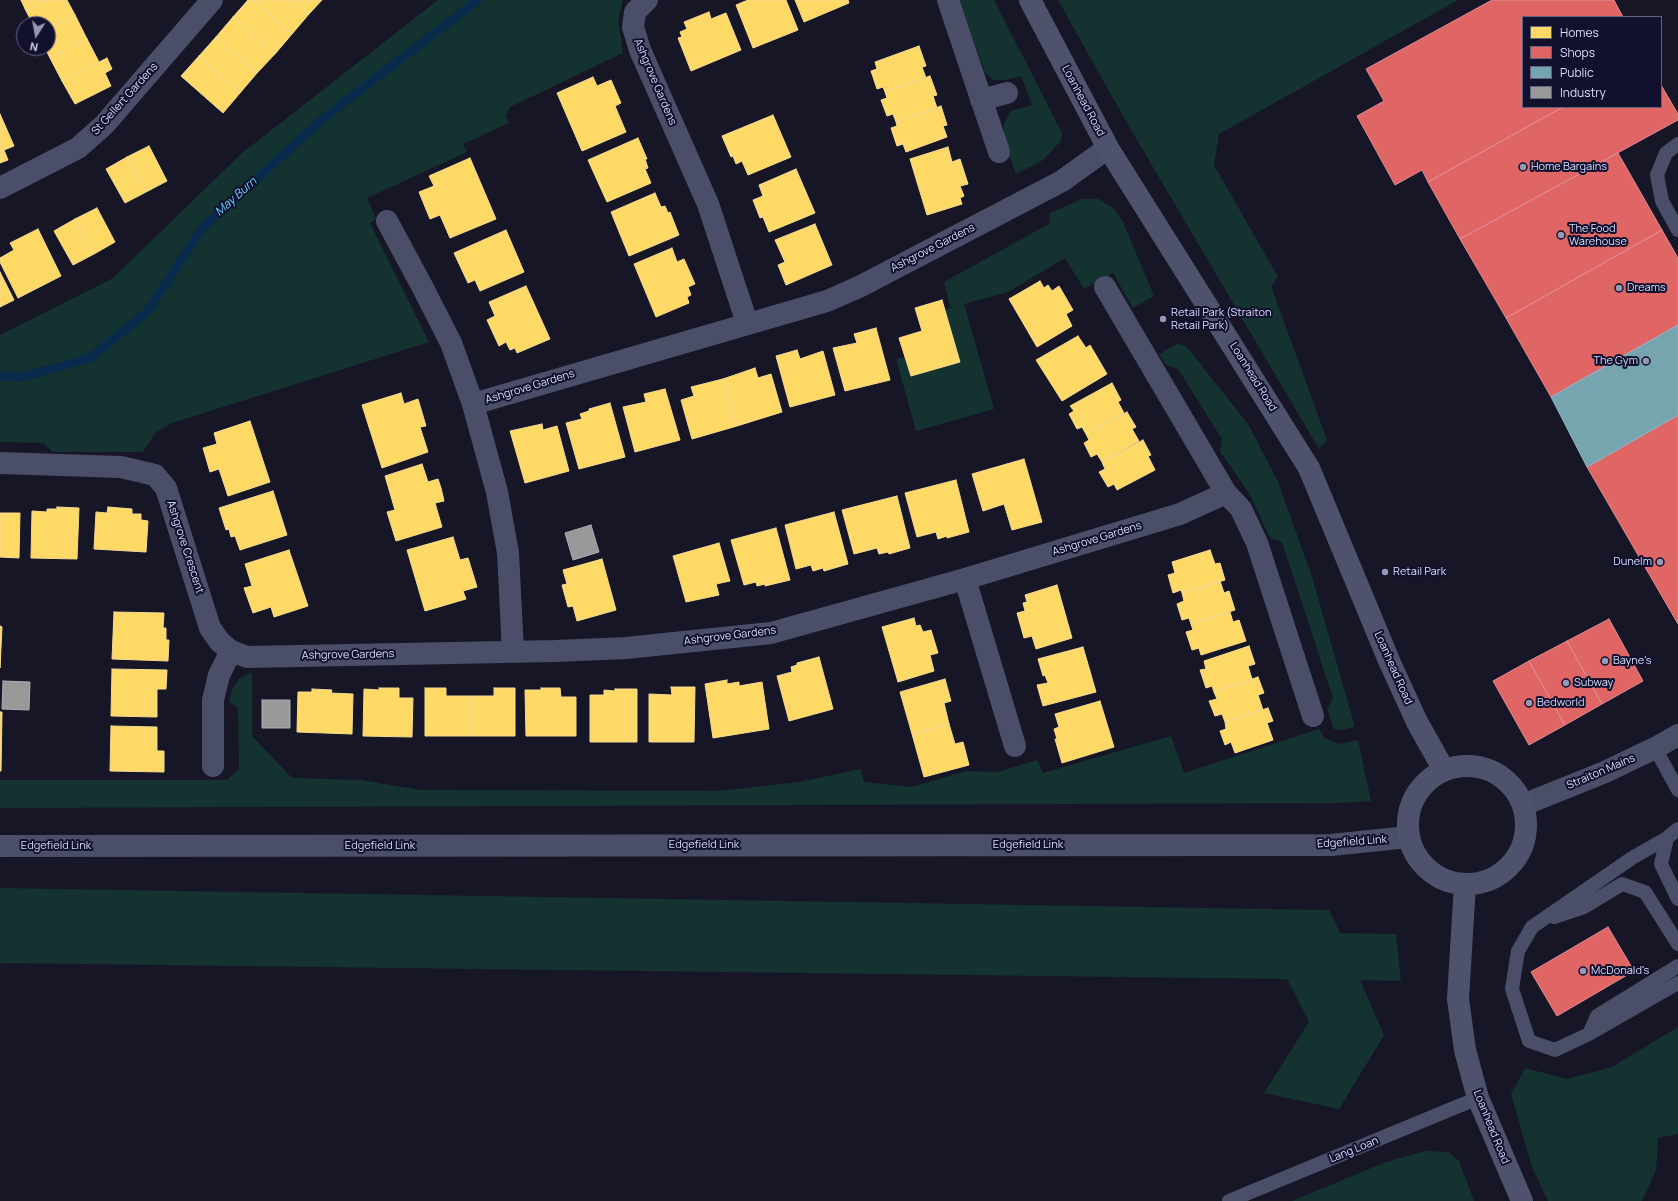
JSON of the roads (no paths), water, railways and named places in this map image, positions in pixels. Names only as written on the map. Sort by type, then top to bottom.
[{"type":"main road","name":"Loanhead Road","points":[[1030,0],[1108,148],[1310,468],[1390,664],[1417,722],[1444,770]]},
{"type":"main road","points":[[1460,766],[1476,766],[1491,771],[1505,779],[1515,791],[1523,805],[1526,824],[1523,843],[1514,860],[1501,873],[1484,882],[1465,884],[1446,880],[1429,870],[1416,855],[1408,837],[1408,816],[1414,797],[1427,780],[1444,770],[1460,766]]},
{"type":"main road","name":"Loanhead Road","points":[[1465,884],[1458,1000],[1465,1050],[1478,1098],[1522,1201]]},
{"type":"street","name":"St Gellert Gardens","points":[[0,188],[78,148],[104,125],[212,0]]},
{"type":"street","name":"Ashgrove Gardens","points":[[647,0],[636,12],[633,27],[640,50],[708,204],[747,323]]},
{"type":"street","points":[[948,0],[999,152]]},
{"type":"street","points":[[981,100],[1007,93]]},
{"type":"street","name":"Ashgrove Gardens","points":[[474,404],[827,300],[859,287],[1062,181],[1108,148]]},
{"type":"street","name":"Ashgrove Gardens","points":[[387,221],[424,288],[451,343],[474,404],[497,492],[508,553],[513,652]]},
{"type":"street","points":[[1105,287],[1226,493],[1240,509],[1257,542],[1312,716]]},
{"type":"street","name":"Ashgrove Crescent","points":[[0,464],[121,467],[155,475],[166,488],[210,628],[220,642],[231,651]]},
{"type":"street","name":"Ashgrove Gardens","points":[[231,651],[247,657],[513,652],[626,648],[771,632],[965,579],[1180,514],[1226,493]]},
{"type":"street","points":[[965,579],[1015,746]]},
{"type":"street","points":[[213,766],[213,700],[219,676],[231,651]]},
{"type":"street","name":"Straiton Mains","points":[[1523,805],[1605,772],[1678,735]]},
{"type":"street","name":"Edgefield Link","points":[[0,846],[1331,845],[1408,837]]},
{"type":"lane","points":[[1678,144],[1666,154],[1657,175],[1662,201],[1678,230]]},
{"type":"lane","points":[[1655,748],[1678,790]]},
{"type":"lane","points":[[1673,834],[1661,864],[1664,874],[1678,899]]},
{"type":"lane","points":[[1673,834],[1632,858],[1532,927],[1518,950],[1512,989],[1529,1041],[1555,1050],[1589,1034],[1678,983]]},
{"type":"lane","points":[[1540,921],[1584,907],[1622,884],[1645,892],[1678,944]]},
{"type":"lane","points":[[1589,1034],[1597,1016],[1678,966]]},
{"type":"lane","name":"Lang Loan","points":[[1229,1201],[1478,1098]]},
{"type":"waterway","name":"May Burn","points":[[0,376],[23,377],[90,358],[147,312],[203,227],[325,117],[478,0]]},
{"type":"place","name":"Home Bargains","points":[[1523,167]]},
{"type":"place","name":"The Food Warehouse","points":[[1561,235]]},
{"type":"place","name":"Dreams","points":[[1619,288]]},
{"type":"place","name":"Retail Park (Straiton Retail Park)","points":[[1163,319]]},
{"type":"place","name":"The Gym","points":[[1646,361]]},
{"type":"place","name":"Dunelm","points":[[1660,562]]},
{"type":"place","name":"Retail Park","points":[[1385,572]]},
{"type":"place","name":"Bayne's","points":[[1605,661]]},
{"type":"place","name":"Subway","points":[[1566,683]]},
{"type":"place","name":"Bedworld","points":[[1529,703]]},
{"type":"place","name":"McDonald's","points":[[1583,971]]}]
